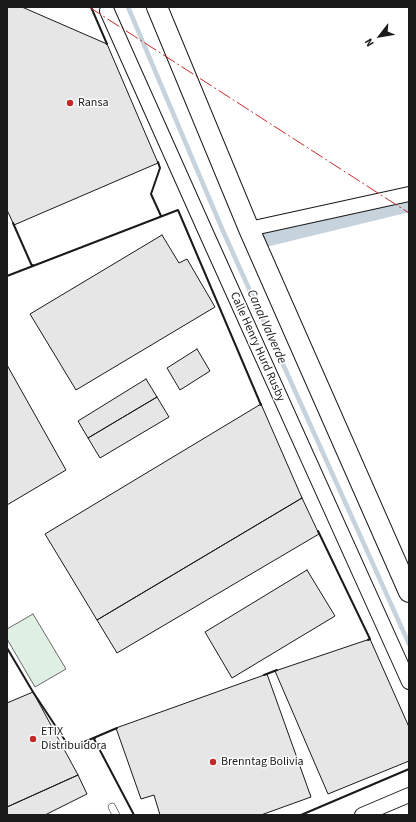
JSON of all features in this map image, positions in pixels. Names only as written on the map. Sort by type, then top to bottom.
[{"type":"street","points":[[157,7],[249,230],[409,592]]},
{"type":"street","name":"Calle Henry Hurd Rusby","points":[[108,11],[208,237],[409,682]]},
{"type":"street","points":[[249,230],[409,194]]},
{"type":"street","points":[[362,815],[409,795]]},
{"type":"lane","points":[[112,807],[116,815]]},
{"type":"green space","points":[[33,614],[66,669],[35,687],[7,639],[7,629]]},
{"type":"building","name":"Ransa","points":[[7,7],[22,7],[107,44],[158,163],[14,225],[7,210]]},
{"type":"building","points":[[162,235],[179,263],[187,259],[215,307],[76,390],[30,314]]},
{"type":"building","points":[[197,349],[210,371],[180,390],[167,368]]},
{"type":"building","points":[[7,365],[66,470],[7,505]]},
{"type":"building","points":[[146,379],[157,397],[88,438],[78,421]]},
{"type":"building","points":[[157,397],[169,417],[100,458],[88,438]]},
{"type":"building","points":[[261,404],[302,498],[97,620],[45,534]]},
{"type":"building","points":[[302,498],[319,534],[117,653],[97,620]]},
{"type":"building","points":[[307,570],[335,616],[232,678],[205,632]]},
{"type":"building","name":"Brenntag Bolivia","points":[[370,639],[409,727],[409,761],[328,794],[275,671]]},
{"type":"building","name":"Brenntag Bolivia","points":[[267,674],[311,797],[261,815],[160,815],[154,795],[141,799],[116,728]]},
{"type":"building","name":"ETIX Distribuidora","points":[[33,692],[78,775],[7,807],[7,703]]},
{"type":"building","points":[[78,775],[87,794],[45,815],[7,815],[7,807]]},
{"type":"waterway","name":"Canal Valverde","points":[[128,7],[223,231],[409,644]]},
{"type":"waterway","points":[[265,239],[409,204]]},
{"type":"wall","points":[[91,7],[107,44]]},
{"type":"wall","points":[[158,162],[160,168],[151,194],[161,216],[160,217]]},
{"type":"wall","points":[[7,276],[178,210],[261,405]]},
{"type":"wall","points":[[13,223],[32,266],[33,265]]},
{"type":"wall","points":[[318,531],[370,639],[368,640]]},
{"type":"wall","points":[[7,648],[33,692],[70,748],[117,728]]},
{"type":"wall","points":[[264,675],[277,670]]},
{"type":"wall","points":[[95,738],[94,739],[134,815]]},
{"type":"wall","points":[[301,815],[409,769]]},
{"type":"power","points":[[89,7],[409,213]]},
{"type":"place","name":"Ransa","points":[[70,103]]},
{"type":"place","name":"ETIX Distribuidora","points":[[33,739]]},
{"type":"place","name":"Brenntag Bolivia","points":[[213,762]]}]
